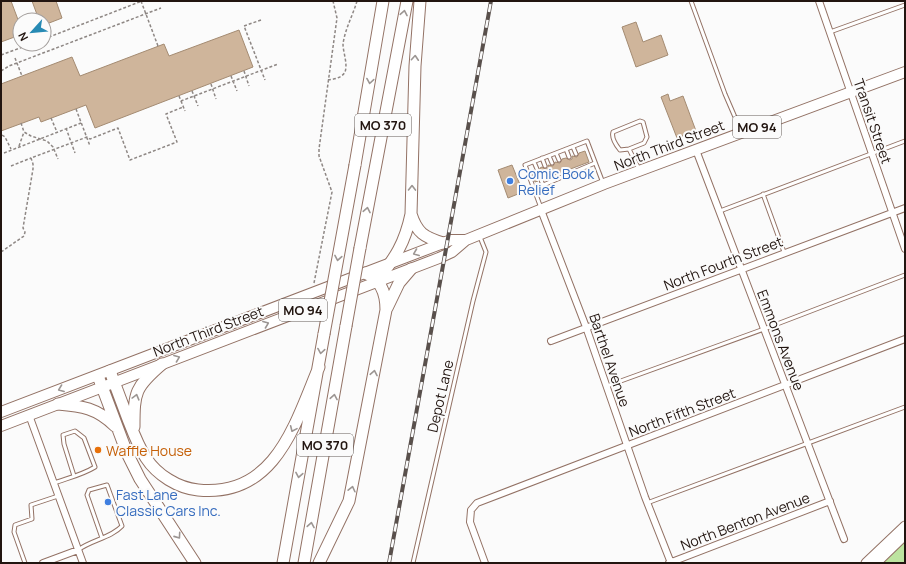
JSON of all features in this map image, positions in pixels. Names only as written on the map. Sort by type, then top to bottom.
[{"type":"highway","name":"MO 370","points":[[283,563],[383,1]]},
{"type":"highway","name":"MO 370","points":[[304,563],[360,248],[407,1]]},
{"type":"highway","points":[[377,281],[390,264],[404,240],[411,214],[415,66],[420,1]]},
{"type":"highway","points":[[411,214],[414,223],[420,232],[430,239],[442,243]]},
{"type":"highway","points":[[386,310],[399,284],[412,269]]},
{"type":"highway","points":[[319,563],[349,501],[386,310],[385,296],[377,281],[365,273]]},
{"type":"highway","points":[[135,436],[135,396],[143,382],[162,364]]},
{"type":"highway","points":[[110,371],[135,436],[146,458],[155,468],[180,486],[193,490],[220,491],[246,482],[258,475],[276,457],[292,432],[319,367]]},
{"type":"highway","points":[[98,376],[118,429],[140,479],[195,563]]},
{"type":"highway","points":[[58,404],[75,405],[94,410],[108,419],[118,429]]},
{"type":"main road","name":"North Third Street","points":[[1,412],[442,243],[451,240],[466,240],[480,235],[604,184],[905,72]]},
{"type":"main road","name":"North Third Street","points":[[1,426],[377,281],[412,269],[452,252],[466,240]]},
{"type":"main road","points":[[866,563],[905,526]]},
{"type":"main road","points":[[876,563],[905,535]]},
{"type":"street","name":"Transit Street","points":[[819,1],[905,249]]},
{"type":"street","name":"Emmons Avenue","points":[[696,150],[844,539]]},
{"type":"street","name":"North Fourth Street","points":[[550,341],[784,252],[905,208]]},
{"type":"street","name":"Barthel Avenue","points":[[542,210],[586,327],[647,504],[670,563]]},
{"type":"street","name":"North Fifth Street","points":[[485,563],[470,522],[471,510],[478,503],[905,339]]},
{"type":"street","points":[[29,415],[83,563]]},
{"type":"street","name":"North Benton Avenue","points":[[670,563],[830,501]]},
{"type":"street","points":[[43,563],[78,550]]},
{"type":"lane","points":[[691,1],[725,94],[742,132]]},
{"type":"lane","points":[[830,32],[905,5]]},
{"type":"lane","points":[[640,121],[643,122],[647,137],[644,143],[629,149],[620,150],[615,144],[612,134],[613,132],[640,121]]},
{"type":"lane","points":[[719,211],[905,140]]},
{"type":"lane","points":[[542,210],[525,165],[587,141],[604,184]]},
{"type":"lane","points":[[573,147],[576,154]]},
{"type":"lane","points":[[566,149],[568,157]]},
{"type":"lane","points":[[629,149],[639,171]]},
{"type":"lane","points":[[556,153],[559,160]]},
{"type":"lane","points":[[549,156],[552,163]]},
{"type":"lane","points":[[542,158],[545,166]]},
{"type":"lane","points":[[534,162],[537,169]]},
{"type":"lane","points":[[534,189],[595,163]]},
{"type":"lane","points":[[580,165],[582,169]]},
{"type":"lane","points":[[573,168],[574,172]]},
{"type":"lane","points":[[564,171],[566,176]]},
{"type":"lane","points":[[556,174],[558,179]]},
{"type":"lane","points":[[549,176],[551,182]]},
{"type":"lane","points":[[541,180],[543,185]]},
{"type":"lane","points":[[763,194],[784,252]]},
{"type":"lane","name":"Depot Lane","points":[[413,563],[473,301],[486,252],[480,235]]},
{"type":"lane","points":[[606,386],[764,329],[905,275]]},
{"type":"lane","points":[[647,504],[905,407]]},
{"type":"lane","points":[[54,483],[86,472],[95,467],[84,438],[75,431],[63,435],[64,444],[74,476]]},
{"type":"lane","points":[[78,550],[117,531],[122,526],[107,486],[89,490],[87,496],[102,538]]},
{"type":"lane","points":[[24,563],[14,532],[15,525],[32,519],[32,505],[58,496]]},
{"type":"path","points":[[52,36],[142,1],[158,46]]},
{"type":"path","points":[[313,286],[332,192],[319,156],[337,18],[333,1]]},
{"type":"path","points":[[328,80],[339,78],[345,72],[346,68],[343,42],[356,1]]},
{"type":"path","points":[[1,71],[9,66],[161,8]]},
{"type":"path","points":[[261,20],[244,26],[265,80]]},
{"type":"path","points":[[1,55],[12,51]]},
{"type":"path","points":[[15,58],[22,76]]},
{"type":"path","points":[[181,101],[278,64]]},
{"type":"path","points":[[244,71],[250,86]]},
{"type":"path","points":[[231,76],[237,91]]},
{"type":"path","points":[[211,84],[216,98]]},
{"type":"path","points":[[192,91],[198,106]]},
{"type":"path","points":[[179,96],[185,110]]},
{"type":"path","points":[[11,166],[87,137],[90,139],[118,128],[130,160],[176,142],[166,114],[183,107]]},
{"type":"path","points":[[76,109],[90,146]]},
{"type":"path","points":[[52,118],[56,132]]},
{"type":"path","points":[[4,153],[81,122]]},
{"type":"path","points":[[21,124],[24,132],[47,141],[54,150],[58,159]]},
{"type":"path","points":[[66,128],[75,152]]},
{"type":"path","points":[[19,146],[24,132]]},
{"type":"path","points":[[2,135],[5,136],[11,149]]},
{"type":"path","points":[[1,252],[24,236],[25,232],[23,228],[33,169],[32,158]]},
{"type":"green space","points":[[905,535],[905,563],[876,563]]},
{"type":"building","points":[[1,1],[11,1],[15,12],[12,12],[12,38],[1,42]]},
{"type":"building","points":[[32,1],[56,1],[62,18],[52,22],[52,12],[36,12]]},
{"type":"building","points":[[636,22],[643,42],[661,35],[668,55],[636,67],[622,27]]},
{"type":"building","points":[[239,30],[253,67],[95,128],[86,105],[41,122],[39,117],[1,131],[1,84],[72,57],[80,76],[164,44],[169,56]]},
{"type":"building","points":[[668,94],[670,101],[683,96],[696,131],[677,138],[661,97]]},
{"type":"building","points":[[585,151],[589,162],[544,179],[540,177],[538,181],[535,182],[531,171],[534,170],[538,172],[542,167],[546,169],[548,168],[548,165],[553,166],[555,162],[560,163],[562,159],[566,158],[570,160],[572,159],[572,156],[577,157],[579,153]]},
{"type":"building","name":"Comic Book Relief","points":[[512,165],[523,192],[508,198],[498,170]]},
{"type":"railway","points":[[389,563],[491,1]]},
{"type":"place","name":"Comic Book Relief","points":[[510,181]]},
{"type":"place","name":"Waffle House","points":[[98,450]]},
{"type":"place","name":"Fast Lane Classic Cars Inc.","points":[[108,502]]}]
